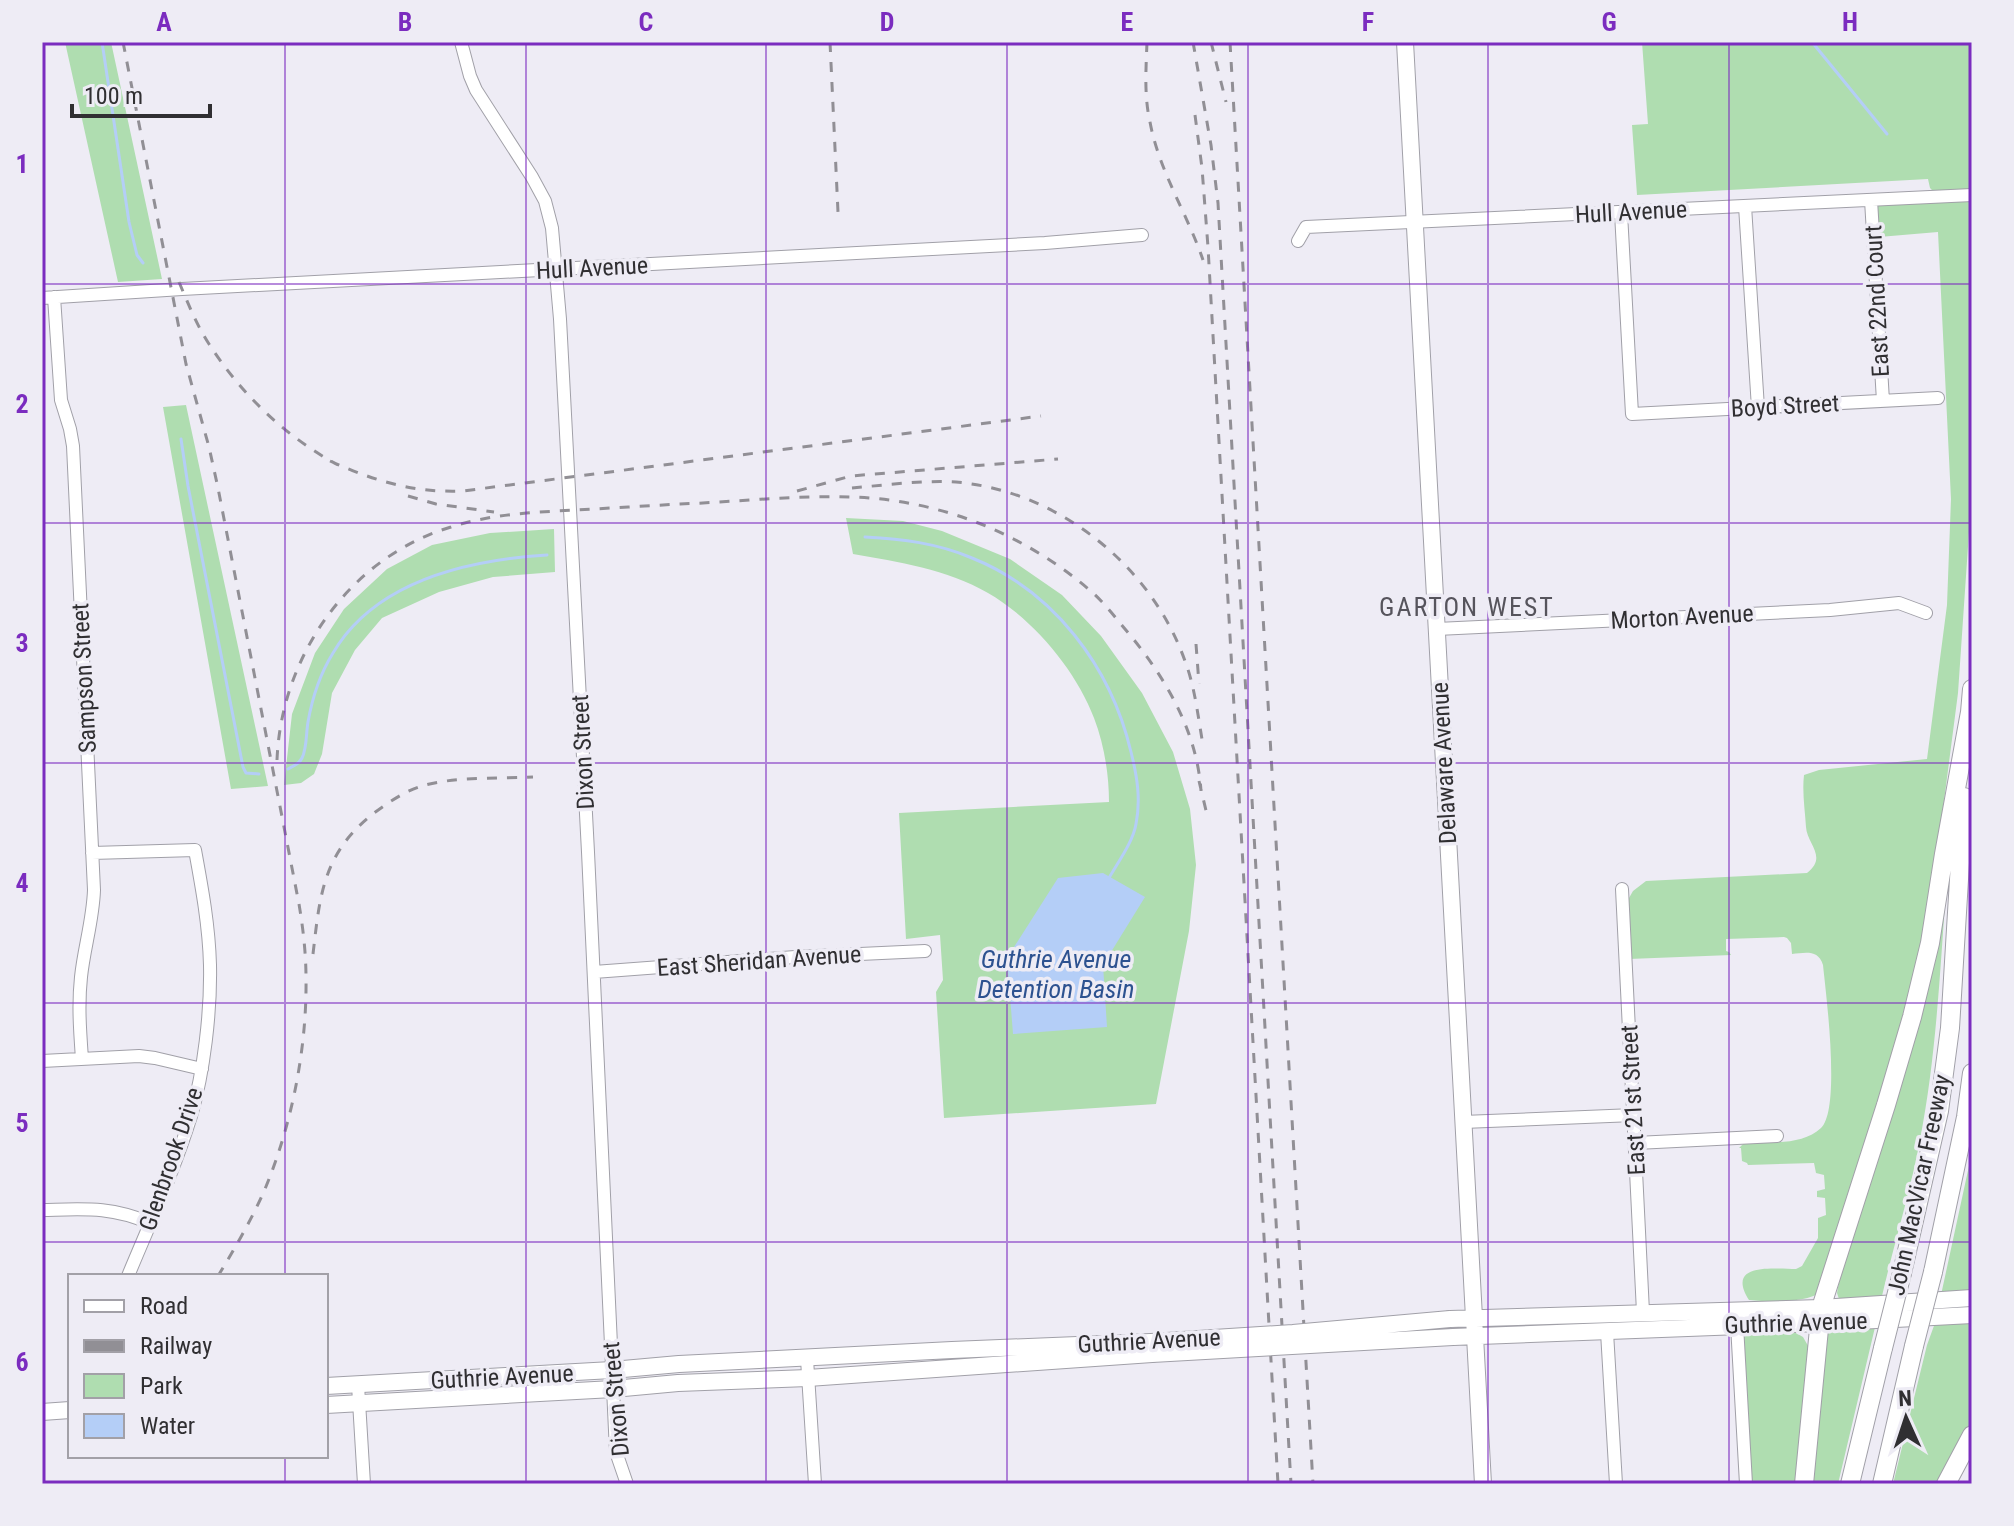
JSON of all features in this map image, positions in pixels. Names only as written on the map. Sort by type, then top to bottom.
[{"type":"highway","name":"John MacVicar Freeway","points":[[1850,1484],[1936,1127],[1950,1028],[1972,689]]},
{"type":"highway","points":[[1804,1484],[1820,1316],[1915,1005],[1930,943],[1970,712]]},
{"type":"highway","name":"John MacVicar Freeway","points":[[1882,1484],[1943,1231],[1972,1073]]},
{"type":"highway","points":[[1946,1484],[1972,1435]]},
{"type":"main road","name":"Delaware Avenue","points":[[1405,42],[1483,1484]]},
{"type":"main road","name":"Guthrie Avenue","points":[[328,1386],[952,1350],[1152,1348],[1607,1332],[1737,1325],[1972,1298]]},
{"type":"main road","name":"Guthrie Avenue","points":[[328,1405],[808,1378],[1450,1319],[1643,1312],[1972,1315]]},
{"type":"main road","points":[[42,1412],[68,1410]]},
{"type":"street","name":"Dixon Street","points":[[461,42],[476,90],[532,177],[545,201],[552,228],[594,972],[616,1452],[627,1484]]},
{"type":"street","name":"Hull Avenue","points":[[1298,241],[1306,227],[1972,195]]},
{"type":"street","name":"East 22nd Court","points":[[1871,200],[1883,401]]},
{"type":"street","points":[[1745,206],[1758,408]]},
{"type":"street","name":"Boyd Street","points":[[1621,213],[1632,414],[1938,398]]},
{"type":"street","name":"Hull Avenue","points":[[48,298],[1045,243],[1142,235]]},
{"type":"street","name":"Sampson Street","points":[[48,298],[61,400],[73,446],[92,853],[93,913],[79,999],[82,1059]]},
{"type":"street","name":"Morton Avenue","points":[[1437,629],[1830,610],[1899,603],[1926,613]]},
{"type":"street","name":"Glenbrook Drive","points":[[92,853],[195,850],[207,919],[209,1005],[202,1069],[184,1137],[129,1274]]},
{"type":"street","name":"East 21st Street","points":[[1622,889],[1643,1312]]},
{"type":"street","name":"East Sheridan Avenue","points":[[594,972],[925,951]]},
{"type":"street","points":[[42,1061],[139,1056],[202,1069]]},
{"type":"street","points":[[1463,1122],[1634,1115]]},
{"type":"street","points":[[1636,1143],[1777,1136]]},
{"type":"street","points":[[42,1210],[106,1209],[130,1214],[150,1223]]},
{"type":"street","points":[[1737,1325],[1746,1484]]},
{"type":"street","points":[[1607,1332],[1616,1484]]},
{"type":"street","points":[[807,1359],[815,1484]]},
{"type":"street","points":[[358,1385],[364,1484]]},
{"type":"green space","points":[[65,42],[111,42],[162,279],[118,282]]},
{"type":"green space","points":[[1642,42],[1972,42],[1972,189],[1933,191],[1928,179],[1637,195],[1632,125],[1648,124]]},
{"type":"green space","points":[[1972,199],[1972,488],[1958,693],[1930,909],[1904,1026],[1816,1295],[1792,1301],[1749,1300],[1743,1288],[1743,1279],[1748,1273],[1802,1266],[1818,1238],[1818,1218],[1826,1215],[1825,1198],[1817,1197],[1817,1191],[1825,1189],[1824,1175],[1816,1173],[1814,1163],[1748,1165],[1742,1161],[1739,1148],[1744,1143],[1804,1138],[1821,1128],[1827,1117],[1831,1050],[1823,965],[1814,954],[1792,954],[1791,943],[1784,937],[1726,939],[1726,951],[1731,955],[1629,959],[1629,898],[1646,881],[1807,873],[1813,867],[1816,856],[1806,827],[1804,775],[1819,770],[1927,759],[1947,605],[1951,499],[1938,232],[1879,237],[1877,209],[1878,205]]},
{"type":"green space","points":[[186,405],[268,786],[231,789],[163,407]]},
{"type":"green space","points":[[846,518],[903,521],[942,531],[1010,559],[1062,595],[1101,636],[1142,693],[1173,752],[1190,809],[1196,865],[1189,931],[1156,1104],[944,1118],[936,992],[943,980],[940,935],[906,939],[899,813],[1109,802],[1105,759],[1094,718],[1076,682],[1051,647],[1021,616],[988,593],[956,578],[853,554]]},
{"type":"green space","points":[[554,529],[555,572],[493,577],[439,592],[382,618],[355,650],[332,693],[322,754],[314,774],[301,783],[284,785],[292,714],[315,653],[344,609],[387,569],[432,545],[490,533]]},
{"type":"green space","points":[[1946,889],[1930,1078],[1912,1179],[1882,1296],[1839,1299],[1838,1287]]},
{"type":"green space","points":[[1972,1152],[1972,1293],[1941,1295]]},
{"type":"green space","points":[[1972,1321],[1972,1421],[1941,1484],[1893,1484],[1935,1323]]},
{"type":"green space","points":[[1876,1323],[1838,1484],[1810,1484],[1826,1331]]},
{"type":"green space","points":[[1789,1329],[1803,1337],[1811,1351],[1800,1484],[1751,1484],[1743,1337],[1747,1331]]},
{"type":"water","name":"Guthrie Avenue Detention Basin","points":[[1103,873],[1145,897],[1103,965],[1107,1027],[1013,1034],[1007,958],[1058,878]]},
{"type":"waterway","points":[[102,42],[129,222],[137,255],[143,263]]},
{"type":"waterway","points":[[1812,42],[1887,134]]},
{"type":"waterway","points":[[181,439],[243,767],[246,773],[259,774]]},
{"type":"waterway","points":[[865,537],[946,549],[1002,572],[1053,611],[1094,662],[1122,721],[1137,779],[1138,806],[1134,831],[1109,878]]},
{"type":"waterway","points":[[288,769],[298,763],[304,754],[312,704],[328,661],[351,628],[373,608],[426,578],[486,562],[547,555]]},
{"type":"railway","points":[[123,42],[186,364],[218,488],[299,904],[305,950],[304,1031],[290,1112],[265,1189],[219,1274]]},
{"type":"railway","points":[[830,42],[838,212]]},
{"type":"railway","points":[[1147,42],[1147,102],[1154,140],[1203,260]]},
{"type":"railway","points":[[1193,42],[1218,203],[1291,1484]]},
{"type":"railway","points":[[1211,42],[1226,102]]},
{"type":"railway","points":[[1230,42],[1313,1484]]},
{"type":"railway","points":[[1195,115],[1208,247],[1278,1484]]},
{"type":"railway","points":[[179,282],[204,336],[235,380],[283,428],[338,465]]},
{"type":"railway","points":[[330,461],[395,484],[427,490],[463,491],[1041,416]]},
{"type":"railway","points":[[797,491],[851,476],[1058,459]]},
{"type":"railway","points":[[852,488],[943,482],[994,488],[1030,500],[1064,517],[1096,539],[1149,594],[1170,626],[1191,681],[1203,745]]},
{"type":"railway","points":[[408,496],[436,504],[494,512]]},
{"type":"railway","points":[[277,760],[281,721],[307,648],[353,586],[382,561],[415,541],[451,527],[513,514],[850,497],[916,505],[980,524],[1039,553],[1093,593],[1153,665],[1176,704],[1193,746],[1201,791]]},
{"type":"railway","points":[[1196,644],[1199,684]]},
{"type":"railway","points":[[313,954],[318,912],[334,859],[357,828],[374,813],[409,791],[435,783],[533,777]]},
{"type":"railway","points":[[1199,781],[1208,819]]},
{"type":"district","name":"GARTON WEST","points":[[1467,607]]}]
